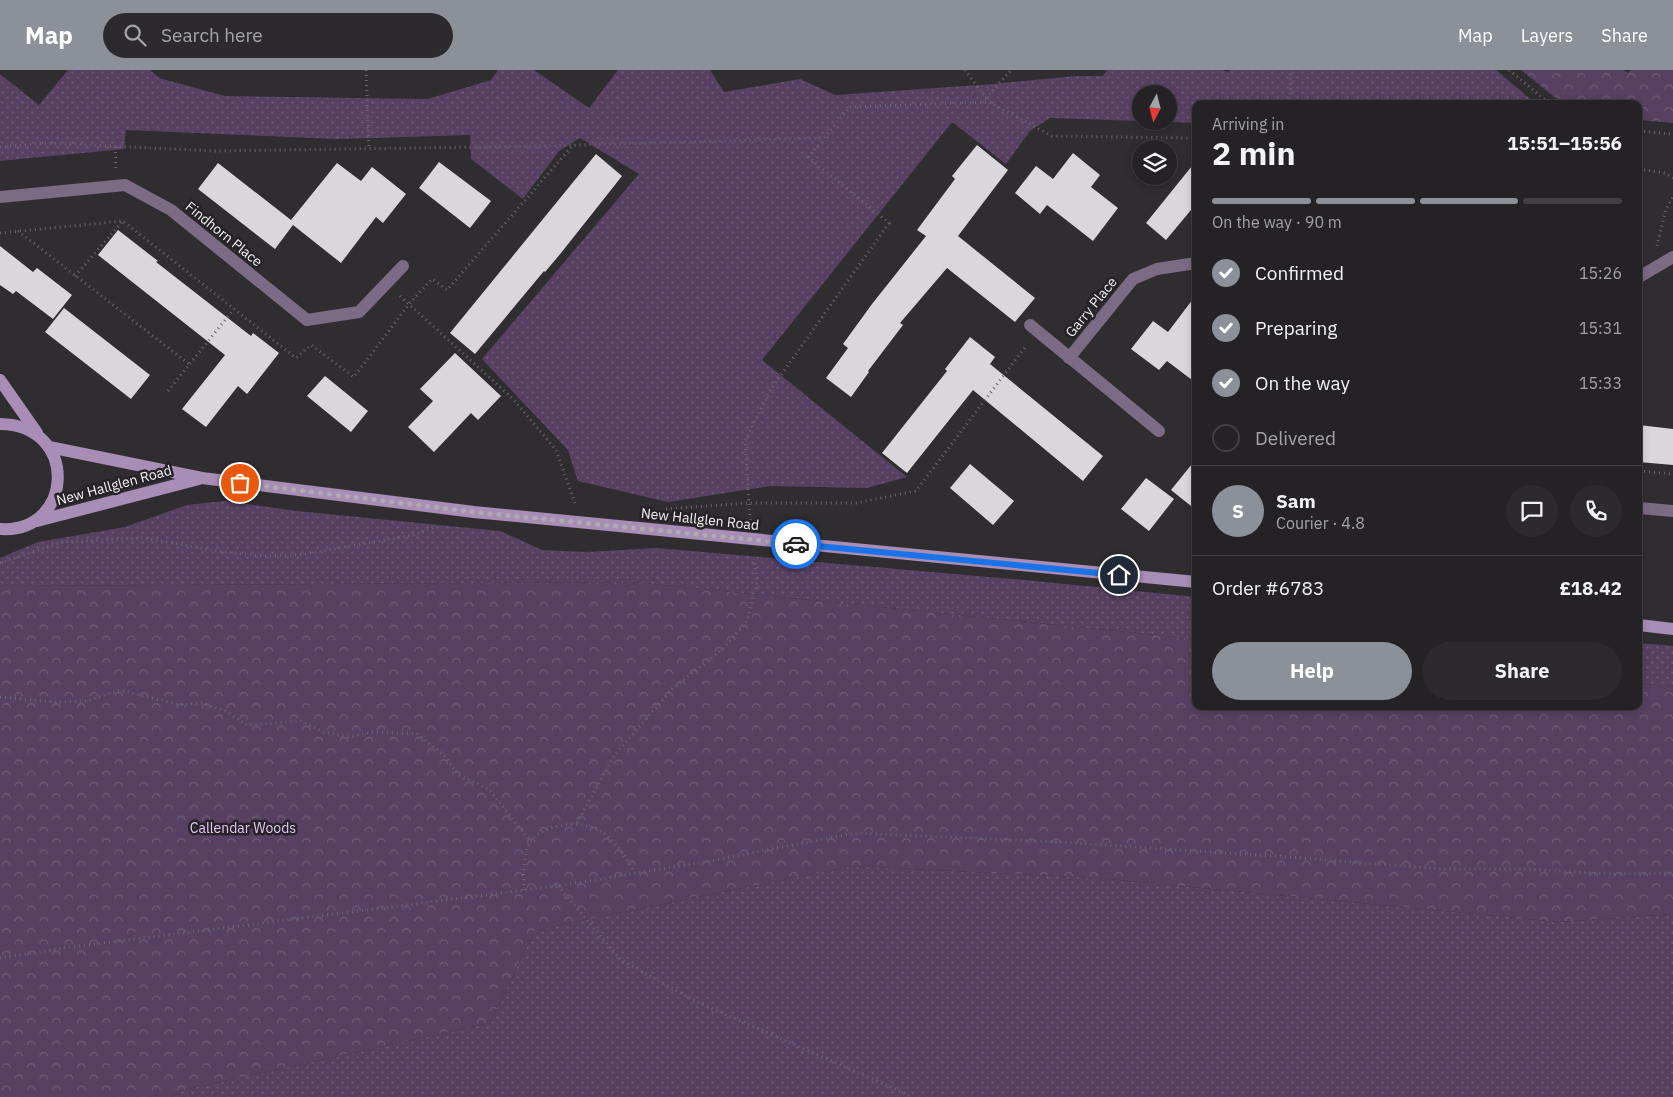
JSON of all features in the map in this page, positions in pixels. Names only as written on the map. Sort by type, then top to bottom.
[{"type":"street","name":"Findhorn Place","points":[[0,196],[125,185],[171,210],[307,320],[359,312],[403,266]]},
{"type":"street","points":[[1642,276],[1668,260]]},
{"type":"street","name":"Garry Place","points":[[1069,358],[1133,279],[1156,269],[1192,263]]},
{"type":"street","points":[[1034,328],[1159,431]]},
{"type":"street","points":[[0,380],[39,436],[50,448],[56,461],[58,476],[52,503],[34,522]]},
{"type":"street","points":[[0,424],[12,424],[27,428],[39,436]]},
{"type":"street","name":"New Hallglen Road","points":[[50,448],[202,478],[474,512],[1192,582]]},
{"type":"street","name":"New Hallglen Road","points":[[0,530],[22,527],[34,522],[202,478]]},
{"type":"street","points":[[1642,508],[1673,511]]},
{"type":"street","points":[[1642,625],[1673,629]]},
{"type":"path","points":[[366,70],[369,148]]},
{"type":"path","points":[[965,70],[989,102],[1052,136],[1192,139]]},
{"type":"path","points":[[986,98],[1011,70]]},
{"type":"path","points":[[1290,100],[1291,70]]},
{"type":"path","points":[[1509,70],[1545,100]]},
{"type":"path","points":[[577,823],[614,756],[672,689],[725,647],[747,621],[757,582],[745,441],[777,381],[889,223],[808,157],[850,107],[989,102]]},
{"type":"path","points":[[1642,131],[1673,134]]},
{"type":"path","points":[[0,147],[47,143],[214,151],[824,138]]},
{"type":"path","points":[[0,233],[123,221],[296,358],[311,345],[354,377],[409,304],[432,279],[447,290],[574,144]]},
{"type":"path","points":[[1642,169],[1665,173],[1673,178]]},
{"type":"path","points":[[1668,260],[1656,244],[1666,209],[1673,197]]},
{"type":"path","points":[[75,276],[123,221]]},
{"type":"path","points":[[18,231],[189,364]]},
{"type":"path","points":[[386,284],[513,398],[556,450],[575,503],[584,504]]},
{"type":"path","points":[[168,391],[234,309]]},
{"type":"path","points":[[657,510],[749,503],[856,503],[916,491],[1034,328]]},
{"type":"path","points":[[1642,471],[1673,474]]},
{"type":"path","points":[[0,563],[62,542],[145,538],[211,550],[261,556],[298,555],[414,535],[440,525]]},
{"type":"path","points":[[0,697],[55,702],[86,701],[120,690],[180,705],[201,703],[225,711],[247,725],[302,721],[323,732],[349,737],[372,732],[417,734],[444,755],[458,775],[489,789],[530,842]]},
{"type":"path","points":[[524,890],[523,865],[530,842],[546,829],[577,823],[603,832],[623,853],[635,873]]},
{"type":"path","points":[[0,958],[63,948],[558,886],[710,861],[855,833],[1088,844],[1440,869],[1523,869],[1609,874],[1673,873]]},
{"type":"path","points":[[558,886],[621,960],[693,1000],[913,1097]]},
{"type":"green space","points":[[68,70],[150,70],[159,78],[225,96],[428,99],[491,80],[498,70],[534,70],[589,108],[618,70],[710,70],[724,92],[800,79],[835,95],[1076,76],[1103,76],[1107,70],[1222,70],[1228,72],[1230,70],[1496,70],[1531,100],[1192,100],[1192,123],[1178,122],[1178,85],[1132,85],[1132,121],[1050,118],[1030,131],[1006,164],[952,122],[762,360],[907,477],[867,488],[770,486],[668,502],[578,481],[568,450],[482,359],[639,174],[580,138],[559,151],[523,199],[471,159],[470,135],[338,139],[126,130],[124,149],[0,161],[0,74],[39,105]]},
{"type":"green space","points":[[1521,70],[1624,70],[1628,73],[1631,70],[1673,70],[1673,123],[1642,120],[1642,100],[1558,100]]},
{"type":"green space","points":[[225,501],[297,511],[500,531],[542,550],[587,552],[656,548],[1192,597],[1192,639],[633,582],[0,586],[0,558],[38,542],[125,527],[187,505]]},
{"type":"green space","name":"Callendar Woods","points":[[633,582],[1192,639],[1192,710],[1642,710],[1642,683],[1673,687],[1673,914],[1559,922],[1097,878],[852,866],[535,930],[490,1023],[179,1091],[171,1097],[0,1097],[0,586]]},
{"type":"green space","points":[[1642,643],[1673,646],[1673,687],[1642,683]]},
{"type":"green space","points":[[852,866],[1097,878],[1559,922],[1673,914],[1673,1097],[171,1097],[179,1091],[490,1023],[535,930]]},
{"type":"building","points":[[977,145],[1008,170],[958,236],[1035,298],[1015,322],[947,268],[900,323],[903,325],[851,397],[826,378],[848,348],[843,344],[926,236],[917,230],[955,179],[952,176]]},
{"type":"building","points":[[1073,153],[1100,175],[1091,187],[1118,208],[1093,241],[1047,205],[1040,214],[1015,193],[1036,166],[1053,179]]},
{"type":"building","points":[[596,154],[622,176],[561,253],[475,354],[450,333]]},
{"type":"building","points":[[439,162],[491,201],[470,228],[419,188]]},
{"type":"building","points":[[218,163],[291,220],[337,163],[361,181],[372,167],[406,194],[383,223],[376,217],[341,263],[293,225],[275,249],[198,189]]},
{"type":"building","points":[[1192,166],[1192,209],[1166,240],[1146,223]]},
{"type":"building","points":[[118,230],[251,336],[253,333],[279,353],[247,394],[238,386],[206,427],[182,409],[225,355],[98,255]]},
{"type":"building","points":[[0,246],[33,272],[37,268],[72,295],[53,319],[16,291],[13,294],[0,285]]},
{"type":"building","points":[[1192,300],[1192,380],[1167,361],[1159,370],[1131,349],[1153,321],[1168,332]]},
{"type":"building","points":[[64,308],[150,375],[131,399],[45,332]]},
{"type":"building","points":[[970,337],[995,357],[990,364],[1103,456],[1083,481],[973,390],[907,473],[882,453],[947,371],[945,369]]},
{"type":"building","points":[[455,353],[501,396],[478,420],[471,413],[434,452],[408,427],[433,401],[420,389]]},
{"type":"building","points":[[325,376],[368,411],[351,432],[307,396]]},
{"type":"building","points":[[1642,425],[1673,429],[1673,465],[1642,462]]},
{"type":"building","points":[[970,464],[1014,501],[993,525],[950,488]]},
{"type":"building","points":[[1192,464],[1192,507],[1171,490]]},
{"type":"building","points":[[1146,478],[1174,499],[1149,531],[1121,509]]},
{"type":"way so far","points":[[240,483],[474,512],[796,544]]},
{"type":"route","points":[[796,544],[1119,575]]}]
